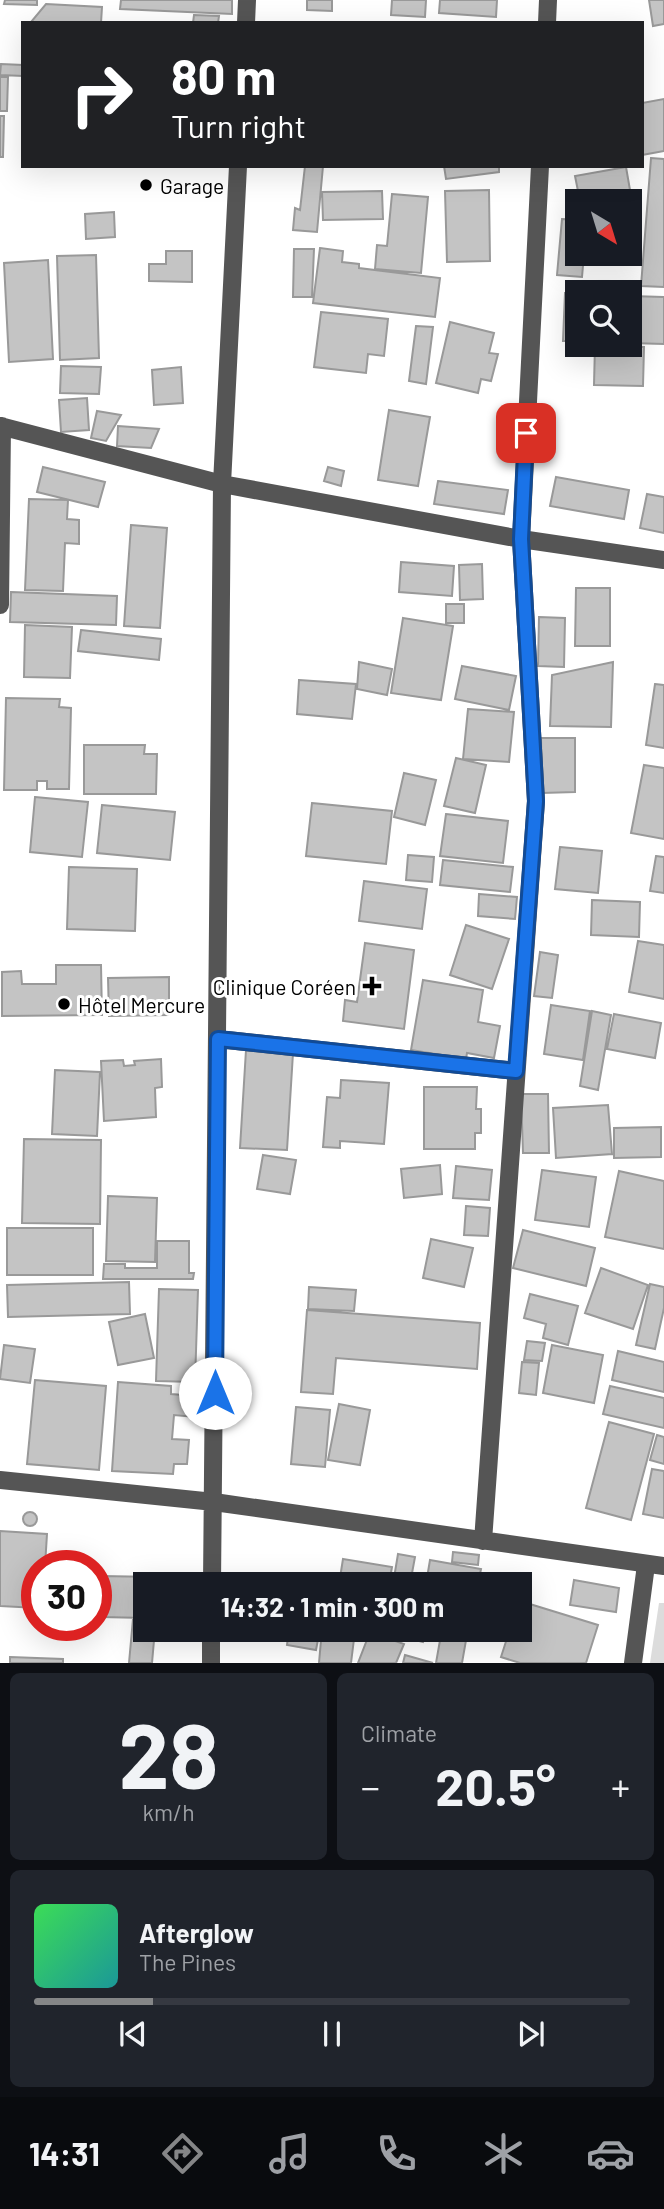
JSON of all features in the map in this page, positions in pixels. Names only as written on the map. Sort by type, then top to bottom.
[{"type":"street","points":[[246,21],[247,0]]},
{"type":"street","points":[[547,21],[548,0]]},
{"type":"street","points":[[212,1572],[222,484],[238,168]]},
{"type":"street","points":[[483,1541],[536,801],[521,539],[540,168]]},
{"type":"street","points":[[0,605],[1,426],[222,484],[521,539],[664,560]]},
{"type":"street","points":[[218,1039],[516,1071]]},
{"type":"street","points":[[0,1480],[214,1502],[655,1566],[634,1663]]},
{"type":"street","points":[[211,1642],[211,1663]]},
{"type":"shaded area","points":[[659,1603],[664,1603],[664,1663],[650,1663]]},
{"type":"building","points":[[5,0],[37,0],[37,5],[4,4]]},
{"type":"building","points":[[121,0],[232,0],[232,14],[120,9]]},
{"type":"building","points":[[307,0],[332,0],[332,11],[307,10]]},
{"type":"building","points":[[392,0],[426,0],[425,17],[391,15]]},
{"type":"building","points":[[440,0],[497,0],[496,17],[439,13]]},
{"type":"building","points":[[649,0],[664,0],[664,24],[653,26]]},
{"type":"building","points":[[46,4],[102,7],[101,21],[32,21]]},
{"type":"building","points":[[194,15],[219,16],[218,21],[193,21]]},
{"type":"building","points":[[1,64],[21,65],[21,76],[0,75]]},
{"type":"building","points":[[0,77],[8,77],[7,111],[0,111]]},
{"type":"building","points":[[664,99],[664,151],[644,155],[644,103]]},
{"type":"building","points":[[0,116],[4,116],[3,157],[0,157]]},
{"type":"building","points":[[651,158],[664,159],[664,287],[642,286]]},
{"type":"building","points":[[305,168],[323,168],[317,232],[293,230],[295,208],[300,210]]},
{"type":"building","points":[[444,168],[499,168],[499,172],[446,179]]},
{"type":"building","points":[[626,168],[630,189],[578,189],[575,176]]},
{"type":"building","points":[[489,190],[490,261],[447,262],[445,191]]},
{"type":"building","points":[[382,191],[383,219],[323,220],[322,192]]},
{"type":"building","points":[[392,194],[428,197],[421,273],[375,269],[377,245],[387,246]]},
{"type":"building","points":[[114,212],[115,237],[86,239],[85,214]]},
{"type":"building","points":[[562,219],[565,219],[565,266],[583,266],[582,277],[557,275]]},
{"type":"building","points":[[320,248],[343,251],[342,262],[359,264],[359,268],[440,278],[435,317],[313,303]]},
{"type":"building","points":[[294,249],[314,249],[312,297],[293,297]]},
{"type":"building","points":[[166,251],[192,251],[192,282],[149,281],[149,264],[166,264]]},
{"type":"building","points":[[96,255],[99,358],[60,360],[57,256]]},
{"type":"building","points":[[48,260],[53,359],[9,362],[4,263]]},
{"type":"building","points":[[565,293],[565,341],[563,341]]},
{"type":"building","points":[[642,296],[664,297],[664,344],[642,343]]},
{"type":"building","points":[[321,312],[388,319],[384,356],[368,354],[366,373],[314,367]]},
{"type":"building","points":[[450,322],[494,333],[489,353],[498,354],[491,381],[481,379],[478,393],[436,383]]},
{"type":"building","points":[[416,326],[433,327],[426,384],[409,381]]},
{"type":"building","points":[[644,347],[643,386],[594,385],[595,357],[642,357]]},
{"type":"building","points":[[61,366],[101,367],[99,394],[60,393]]},
{"type":"building","points":[[181,367],[183,403],[154,405],[152,370]]},
{"type":"building","points":[[87,398],[89,430],[61,432],[59,400]]},
{"type":"building","points":[[389,410],[430,417],[418,486],[378,480]]},
{"type":"building","points":[[97,411],[121,415],[106,441],[91,438]]},
{"type":"building","points":[[118,426],[159,429],[151,448],[117,446]]},
{"type":"building","points":[[43,467],[105,482],[98,507],[37,492]]},
{"type":"building","points":[[328,467],[344,471],[341,486],[324,481]]},
{"type":"building","points":[[556,477],[629,490],[624,519],[550,506]]},
{"type":"building","points":[[438,481],[508,490],[504,514],[434,504]]},
{"type":"building","points":[[647,494],[664,497],[664,533],[640,528]]},
{"type":"building","points":[[29,499],[68,500],[67,519],[79,520],[79,544],[65,543],[63,591],[25,590]]},
{"type":"building","points":[[131,525],[167,528],[160,628],[124,626]]},
{"type":"building","points":[[401,562],[454,566],[452,596],[399,592]]},
{"type":"building","points":[[482,564],[483,599],[460,600],[459,565]]},
{"type":"building","points":[[576,588],[610,588],[610,646],[575,646]]},
{"type":"building","points":[[11,592],[117,596],[116,625],[10,622]]},
{"type":"building","points":[[446,604],[464,604],[464,623],[446,623]]},
{"type":"building","points":[[539,617],[565,618],[564,667],[538,666]]},
{"type":"building","points":[[403,618],[453,626],[441,700],[391,693]]},
{"type":"building","points":[[25,625],[72,627],[70,678],[24,677]]},
{"type":"building","points":[[81,630],[161,639],[159,660],[78,651]]},
{"type":"building","points":[[359,662],[392,669],[387,695],[357,689]]},
{"type":"building","points":[[613,662],[611,727],[550,726],[552,675]]},
{"type":"building","points":[[462,666],[516,676],[509,710],[455,699]]},
{"type":"building","points":[[299,680],[356,684],[352,719],[297,714]]},
{"type":"building","points":[[655,684],[664,685],[664,748],[646,745]]},
{"type":"building","points":[[6,698],[60,699],[59,707],[71,708],[69,789],[47,789],[47,781],[37,781],[37,790],[4,790]]},
{"type":"building","points":[[468,709],[514,712],[509,762],[463,759]]},
{"type":"building","points":[[541,738],[575,738],[575,792],[542,793]]},
{"type":"building","points":[[84,745],[145,745],[144,754],[157,754],[156,794],[84,794]]},
{"type":"building","points":[[456,758],[486,765],[475,813],[444,806]]},
{"type":"building","points":[[644,765],[664,768],[664,839],[631,833]]},
{"type":"building","points":[[404,773],[436,780],[425,825],[394,817]]},
{"type":"building","points":[[35,797],[88,802],[82,857],[30,852]]},
{"type":"building","points":[[312,803],[392,811],[386,864],[306,856]]},
{"type":"building","points":[[102,805],[175,812],[170,860],[97,853]]},
{"type":"building","points":[[446,814],[508,821],[503,863],[440,856]]},
{"type":"building","points":[[560,847],[602,851],[598,893],[555,889]]},
{"type":"building","points":[[408,855],[434,857],[432,882],[406,880]]},
{"type":"building","points":[[656,856],[664,857],[664,893],[650,891]]},
{"type":"building","points":[[443,860],[513,867],[510,892],[440,885]]},
{"type":"building","points":[[69,867],[137,869],[135,931],[67,929]]},
{"type":"building","points":[[364,881],[427,889],[422,929],[359,921]]},
{"type":"building","points":[[479,894],[517,897],[515,919],[478,916]]},
{"type":"building","points":[[592,900],[640,902],[639,937],[591,935]]},
{"type":"building","points":[[466,925],[509,939],[492,989],[450,975]]},
{"type":"building","points":[[638,941],[664,945],[664,999],[629,992]]},
{"type":"building","points":[[365,943],[414,950],[404,1029],[343,1021],[345,1000],[357,1002]]},
{"type":"building","points":[[540,952],[558,955],[552,998],[534,996]]},
{"type":"building","points":[[56,965],[101,965],[102,1015],[2,1016],[2,972],[21,971],[22,984],[56,984]]},
{"type":"building","points":[[169,977],[169,1015],[109,1016],[108,978]]},
{"type":"building","points":[[423,980],[483,990],[478,1022],[500,1026],[494,1058],[467,1053],[466,1059],[411,1050]]},
{"type":"building","points":[[551,1005],[590,1011],[583,1060],[544,1054]]},
{"type":"building","points":[[592,1011],[611,1015],[598,1090],[580,1086]]},
{"type":"building","points":[[614,1014],[661,1023],[655,1058],[607,1049]]},
{"type":"building","points":[[246,1050],[293,1053],[287,1150],[240,1148]]},
{"type":"building","points":[[161,1059],[162,1087],[155,1088],[156,1117],[104,1121],[101,1061],[123,1060],[124,1066],[135,1065],[134,1061]]},
{"type":"building","points":[[55,1070],[100,1072],[97,1136],[52,1134]]},
{"type":"building","points":[[341,1080],[389,1083],[384,1144],[340,1141],[340,1148],[323,1147],[327,1097],[340,1098]]},
{"type":"building","points":[[424,1087],[477,1087],[476,1109],[481,1109],[481,1133],[475,1133],[475,1149],[424,1149]]},
{"type":"building","points":[[521,1094],[548,1094],[549,1153],[523,1153]]},
{"type":"building","points":[[608,1105],[612,1154],[556,1158],[553,1108]]},
{"type":"building","points":[[661,1127],[661,1157],[614,1158],[614,1128]]},
{"type":"building","points":[[24,1139],[101,1140],[100,1224],[22,1223]]},
{"type":"building","points":[[263,1155],[296,1160],[290,1194],[257,1189]]},
{"type":"building","points":[[440,1165],[442,1194],[404,1198],[401,1169]]},
{"type":"building","points":[[456,1166],[492,1170],[489,1200],[453,1198]]},
{"type":"building","points":[[542,1170],[596,1177],[589,1227],[535,1220]]},
{"type":"building","points":[[619,1171],[664,1181],[664,1249],[605,1237]]},
{"type":"building","points":[[108,1196],[157,1198],[155,1262],[106,1261]]},
{"type":"building","points":[[466,1206],[490,1208],[488,1236],[464,1235]]},
{"type":"building","points":[[7,1228],[93,1228],[93,1275],[7,1275]]},
{"type":"building","points":[[523,1230],[595,1248],[586,1286],[513,1268]]},
{"type":"building","points":[[431,1239],[473,1248],[464,1287],[423,1278]]},
{"type":"building","points":[[157,1241],[189,1241],[189,1273],[194,1273],[193,1279],[103,1279],[104,1264],[125,1264],[125,1268],[157,1268]]},
{"type":"building","points":[[601,1268],[648,1285],[633,1329],[585,1313]]},
{"type":"building","points":[[129,1282],[130,1314],[8,1317],[7,1285]]},
{"type":"building","points":[[650,1284],[664,1287],[664,1308],[655,1349],[636,1345]]},
{"type":"building","points":[[309,1287],[356,1290],[354,1311],[308,1309]]},
{"type":"building","points":[[159,1289],[198,1290],[195,1382],[156,1381]]},
{"type":"building","points":[[530,1294],[578,1306],[568,1345],[543,1338],[546,1324],[524,1318]]},
{"type":"building","points":[[307,1310],[480,1323],[477,1369],[336,1358],[333,1394],[301,1392]]},
{"type":"building","points":[[145,1314],[154,1358],[118,1365],[109,1322]]},
{"type":"building","points":[[527,1341],[545,1343],[542,1361],[524,1360]]},
{"type":"building","points":[[4,1345],[35,1349],[30,1383],[0,1379]]},
{"type":"building","points":[[552,1345],[603,1355],[594,1403],[543,1393]]},
{"type":"building","points":[[618,1351],[664,1362],[664,1392],[612,1380]]},
{"type":"building","points":[[522,1362],[539,1363],[536,1395],[519,1393]]},
{"type":"building","points":[[35,1380],[106,1386],[99,1470],[27,1464]]},
{"type":"building","points":[[118,1382],[171,1386],[171,1394],[196,1396],[195,1417],[174,1415],[172,1439],[189,1440],[187,1464],[174,1464],[173,1474],[112,1471]]},
{"type":"building","points":[[610,1386],[664,1398],[664,1428],[603,1414]]},
{"type":"building","points":[[339,1404],[370,1410],[360,1465],[328,1460]]},
{"type":"building","points":[[296,1407],[330,1410],[325,1467],[291,1464]]},
{"type":"building","points":[[609,1422],[654,1434],[631,1520],[586,1508]]},
{"type":"building","points":[[657,1435],[664,1437],[664,1464],[650,1460]]},
{"type":"building","points":[[652,1469],[664,1471],[664,1518],[643,1514]]},
{"type":"building","points":[[27,1512],[33,1512],[37,1519],[33,1526],[27,1526],[23,1522],[23,1516]]},
{"type":"building","points":[[0,1531],[47,1534],[46,1550],[21,1550],[21,1607],[0,1606]]},
{"type":"building","points":[[453,1552],[479,1555],[478,1565],[452,1562]]},
{"type":"building","points":[[398,1554],[415,1557],[412,1572],[395,1572]]},
{"type":"building","points":[[343,1559],[392,1567],[391,1572],[341,1572]]},
{"type":"building","points":[[430,1560],[481,1569],[480,1572],[428,1572]]},
{"type":"building","points":[[112,1576],[133,1577],[133,1618],[112,1617]]},
{"type":"building","points":[[574,1580],[619,1588],[616,1612],[570,1605]]},
{"type":"building","points":[[532,1605],[598,1625],[586,1663],[520,1663],[501,1657],[506,1642],[532,1642]]},
{"type":"building","points":[[133,1619],[133,1642],[154,1642],[152,1663],[129,1663]]},
{"type":"building","points":[[287,1642],[318,1642],[316,1650],[287,1645]]},
{"type":"building","points":[[321,1642],[354,1642],[351,1663],[319,1663]]},
{"type":"building","points":[[366,1642],[404,1644],[396,1663],[358,1663]]},
{"type":"building","points":[[440,1642],[466,1642],[462,1663],[436,1663]]},
{"type":"building","points":[[405,1655],[433,1663],[403,1663]]},
{"type":"building","points":[[10,1657],[63,1659],[63,1663],[10,1663]]},
{"type":"place","name":"Garage","points":[[146,185]]},
{"type":"place","name":"Clinique Coréen","points":[[372,986]]},
{"type":"place","name":"Hôtel Mercure","points":[[64,1004]]},
{"type":"route","points":[[215,1393],[218,1039],[516,1071],[536,801],[521,539],[526,433]]}]
